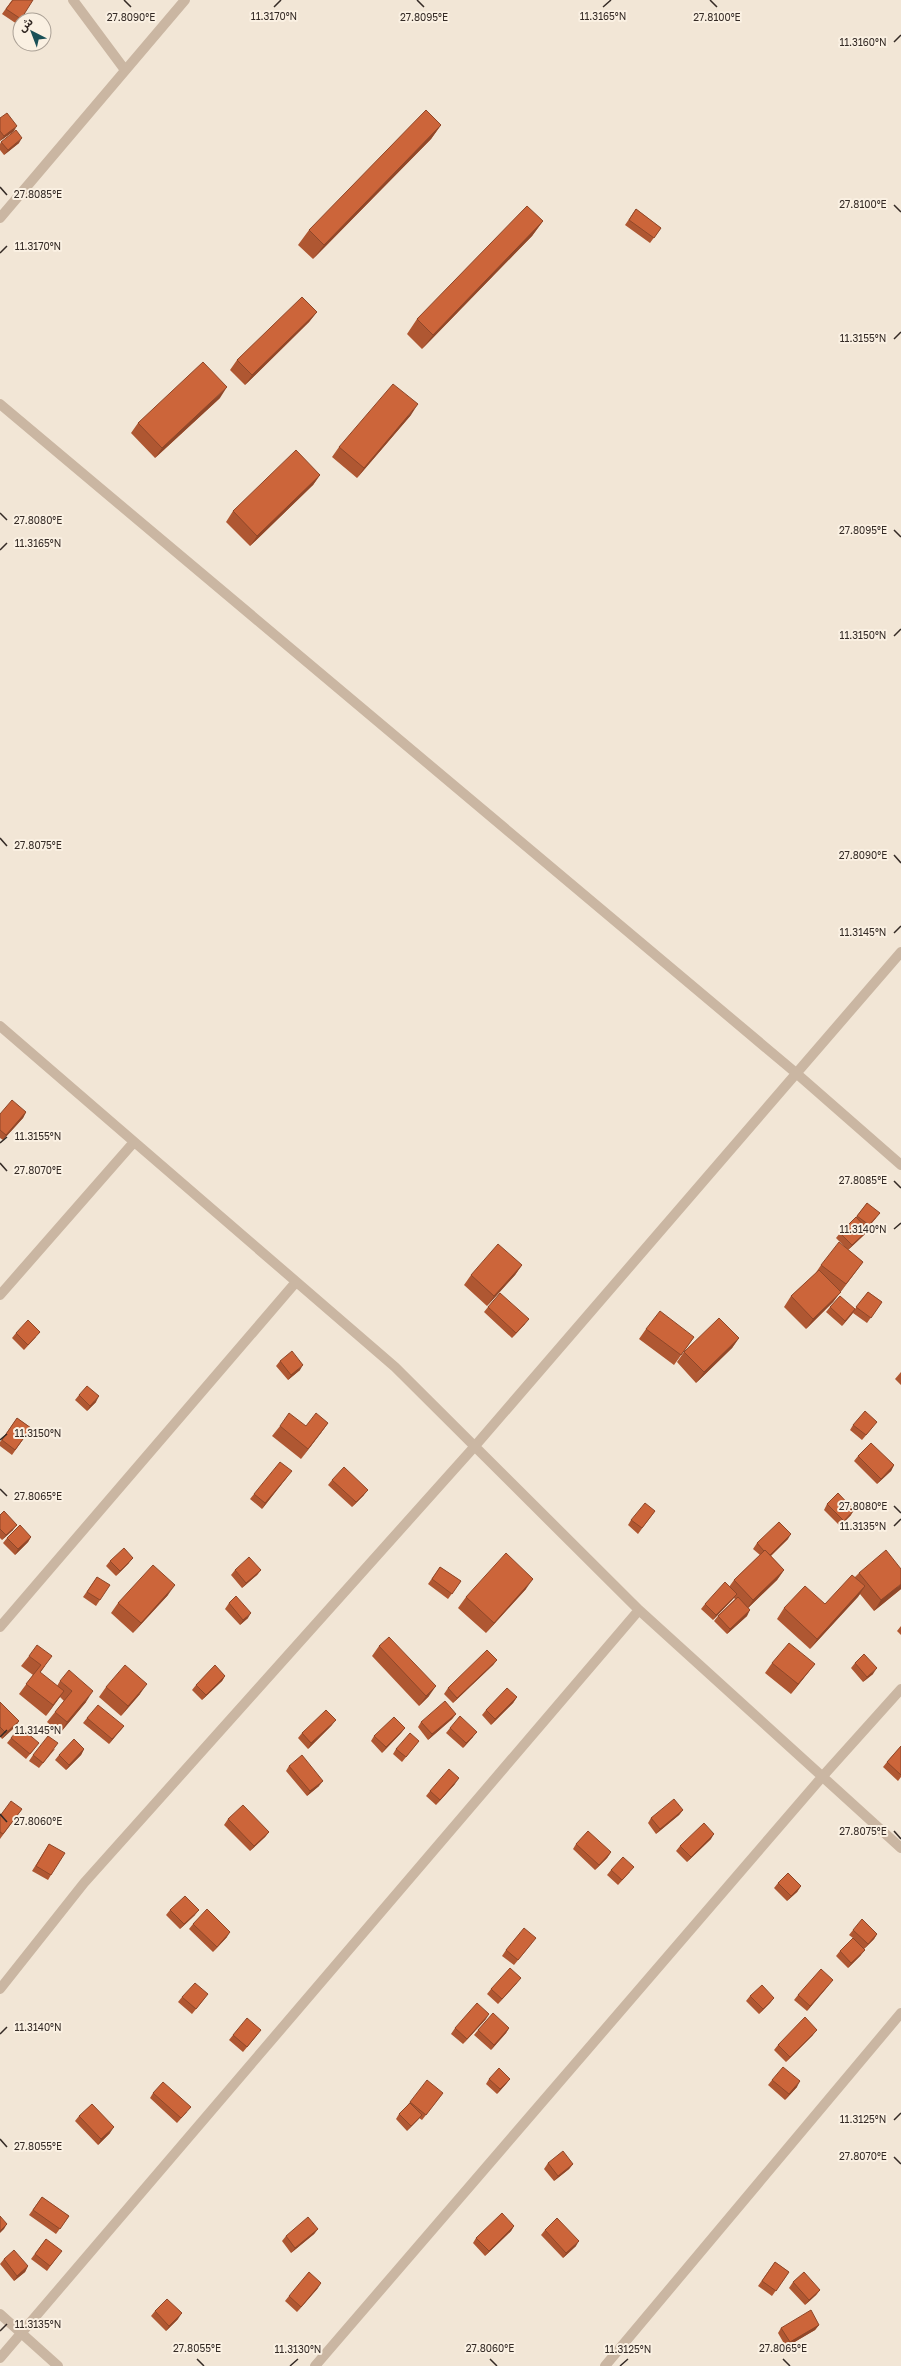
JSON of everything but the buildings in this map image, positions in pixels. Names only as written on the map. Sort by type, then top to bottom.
[{"type":"street","points":[[73,0],[125,70]]},
{"type":"street","points":[[0,218],[185,0]]},
{"type":"street","points":[[0,404],[796,1073],[901,1165]]},
{"type":"street","points":[[0,1989],[84,1883],[475,1446],[901,952]]},
{"type":"street","points":[[0,1026],[395,1367],[638,1610],[901,1848]]},
{"type":"street","points":[[0,1295],[134,1142]]},
{"type":"street","points":[[0,1627],[296,1282]]},
{"type":"street","points":[[0,2358],[638,1610]]},
{"type":"street","points":[[315,2366],[822,1777],[901,1690]]},
{"type":"street","points":[[605,2366],[901,2013]]},
{"type":"street","points":[[0,2314],[58,2366]]}]
